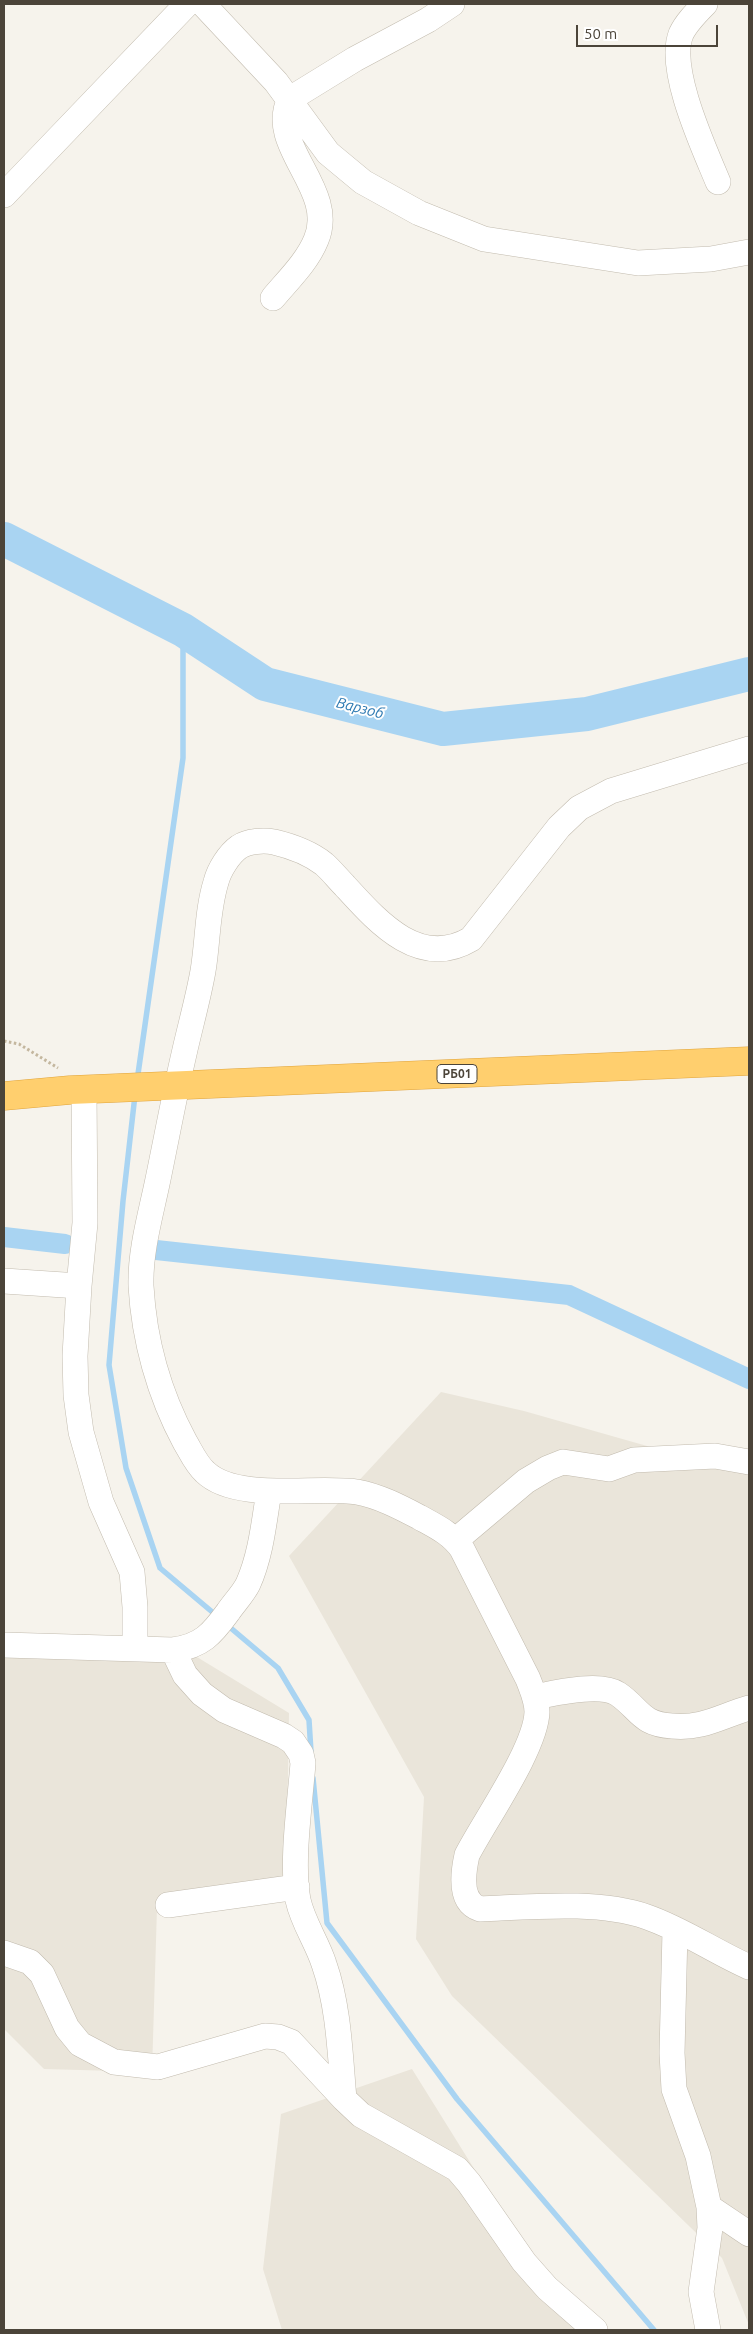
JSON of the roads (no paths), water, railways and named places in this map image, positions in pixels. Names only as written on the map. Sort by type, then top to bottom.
[{"type":"highway","name":"РБ01","points":[[4,1077],[79,1085],[171,1087],[749,1061]]},
{"type":"highway","name":"РБ01","points":[[4,1096],[79,1085]]},
{"type":"street","points":[[4,195],[188,4]]},
{"type":"street","points":[[204,4],[290,99],[328,153],[363,182],[418,213],[484,240],[638,263],[711,259],[749,252]]},
{"type":"street","points":[[273,298],[304,261],[317,239],[321,221],[320,208],[314,190],[287,132],[284,120],[285,108],[290,99],[355,59],[428,20],[452,4]]},
{"type":"street","points":[[705,4],[681,34],[678,64],[698,130],[718,182]]},
{"type":"street","points":[[749,749],[611,791],[580,808],[559,827],[471,939],[450,949],[439,950],[420,946],[402,938],[383,925],[366,909],[325,864],[306,853],[267,841],[239,847],[225,863],[215,886],[207,930],[203,970],[171,1087],[142,1263],[141,1283],[145,1326],[158,1378],[175,1421],[202,1470],[216,1481],[232,1487],[269,1491],[328,1490],[360,1493],[392,1503],[447,1532],[456,1540],[528,1679],[535,1697],[537,1713],[526,1751],[467,1855],[463,1870],[467,1900],[473,1907],[480,1909],[559,1906],[622,1911],[647,1917],[749,1967]]},
{"type":"street","points":[[79,1085],[85,1223],[75,1356],[76,1395],[81,1432],[100,1502],[132,1572],[135,1606],[135,1647]]},
{"type":"street","points":[[4,1281],[80,1286]]},
{"type":"street","points":[[456,1540],[526,1481],[548,1468],[563,1462],[574,1462],[599,1468],[609,1468],[634,1460],[715,1456],[749,1462]]},
{"type":"street","points":[[4,1645],[135,1647],[174,1650],[190,1648],[208,1636],[247,1586],[257,1561],[269,1491]]},
{"type":"street","points":[[174,1650],[185,1675],[202,1694],[224,1710],[284,1736],[297,1746],[303,1763],[296,1887],[302,1914],[324,1963],[336,2009],[344,2099]]},
{"type":"street","points":[[535,1697],[596,1689],[608,1690],[618,1694],[641,1717],[670,1726],[701,1726],[749,1708]]},
{"type":"street","points":[[168,1904],[296,1887]]},
{"type":"street","points":[[675,1931],[672,2054],[674,2089],[698,2156],[709,2207],[710,2228],[701,2292],[708,2330]]},
{"type":"street","points":[[4,1953],[30,1962],[42,1974],[67,2028],[80,2044],[114,2062],[158,2067],[265,2036],[278,2037],[291,2042],[361,2115],[457,2169],[469,2183],[524,2262],[547,2288],[595,2330]]},
{"type":"street","points":[[709,2207],[749,2234]]},
{"type":"waterway","name":"Варзоб","points":[[4,539],[183,630],[265,684],[443,729],[587,714],[749,674]]},
{"type":"waterway","points":[[137,1081],[183,758],[183,630]]},
{"type":"waterway","points":[[135,1095],[123,1201],[109,1365],[126,1468],[160,1568],[217,1616]]},
{"type":"waterway","points":[[4,1237],[65,1244]]},
{"type":"waterway","points":[[147,1249],[569,1295],[749,1379]]},
{"type":"waterway","points":[[226,1624],[278,1668],[309,1720],[311,1752]]},
{"type":"waterway","points":[[313,1778],[327,1923],[457,2099],[654,2330]]}]
